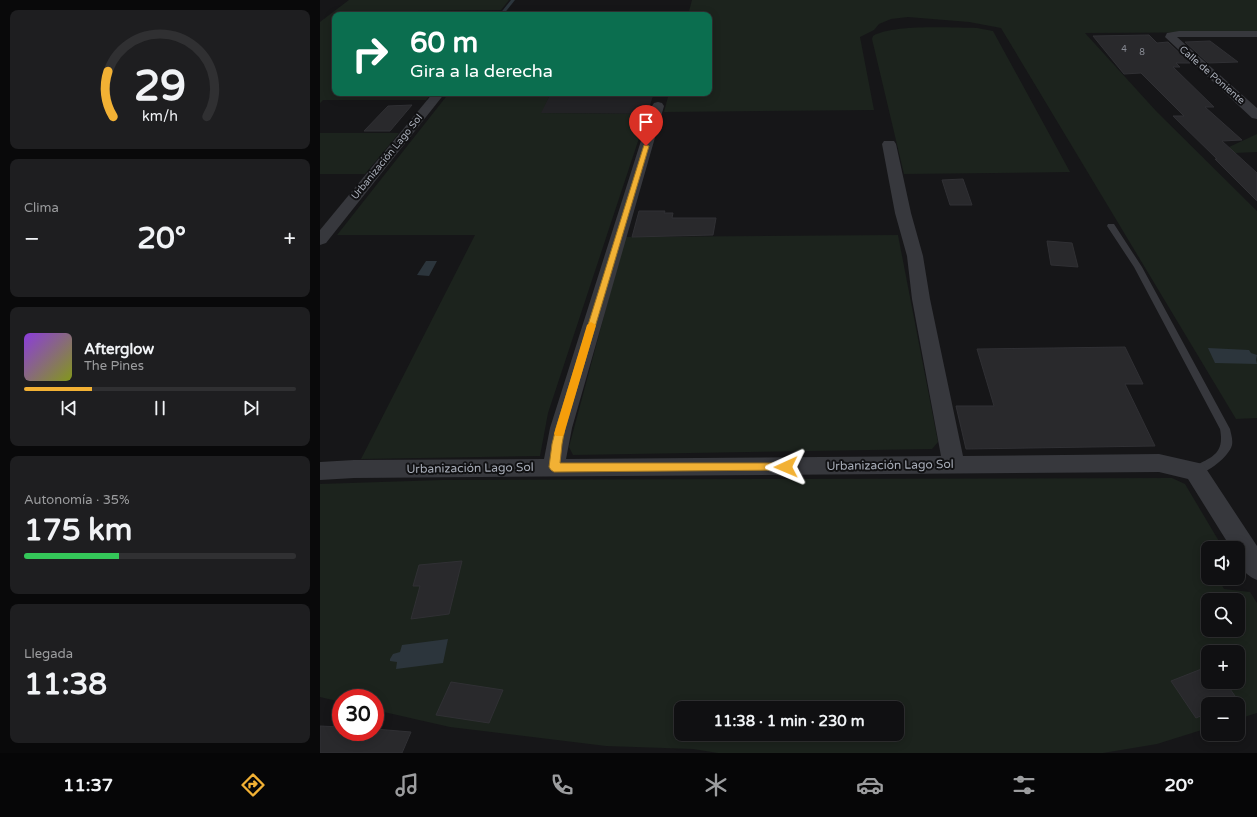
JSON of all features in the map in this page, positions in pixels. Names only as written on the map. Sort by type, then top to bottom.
[{"type":"street","name":"Calle de Poniente","points":[[1257,34],[1179,34],[1171,35],[1170,38],[1257,115]]},
{"type":"street","name":"Urbanización Lago Sol","points":[[320,240],[437,96]]},
{"type":"street","points":[[554,467],[561,428],[658,106]]},
{"type":"street","points":[[889,144],[914,256],[921,299],[954,464]]},
{"type":"street","name":"Urbanización Lago Sol","points":[[320,471],[354,469],[756,467],[1159,462],[1195,471]]},
{"type":"street","points":[[1195,471],[1257,568]]},
{"type":"lane","points":[[1111,226],[1138,267],[1225,429],[1227,445],[1224,452],[1218,458],[1195,471]]},
{"type":"shaded area","points":[[349,0],[509,0],[501,10],[333,12]]},
{"type":"shaded area","points":[[692,0],[1257,0],[1257,32],[1085,33],[1157,112],[1257,211],[1257,418],[1236,419],[1001,28],[969,22],[908,17],[891,19],[879,24],[874,30],[860,37],[874,110],[664,112],[668,96],[712,96],[712,12],[689,12]]},
{"type":"shaded area","points":[[332,13],[332,96],[429,96],[426,100],[323,100],[320,103],[320,22]]},
{"type":"shaded area","points":[[908,28],[977,28],[993,31],[1070,172],[904,174],[872,39],[873,36],[882,32]]},
{"type":"shaded area","points":[[447,96],[550,96],[541,113],[647,114],[548,413],[540,456],[361,459],[475,235],[337,235]]},
{"type":"shaded area","points":[[549,96],[653,96],[647,114],[540,113]]},
{"type":"shaded area","points":[[320,133],[399,133],[365,174],[320,174]]},
{"type":"shaded area","points":[[1257,134],[1257,152],[1235,153],[1229,147]]},
{"type":"shaded area","points":[[898,235],[938,442],[932,449],[573,455],[569,447],[625,237]]},
{"type":"shaded area","points":[[426,261],[437,261],[429,276],[417,275]]},
{"type":"shaded area","points":[[1208,348],[1249,350],[1251,353],[1257,355],[1257,364],[1215,363]]},
{"type":"shaded area","points":[[1172,478],[1185,484],[1219,541],[1201,541],[1201,585],[1222,585],[1224,589],[1250,592],[1257,603],[1257,713],[1245,717],[1245,697],[1201,697],[1201,730],[1157,744],[1103,753],[718,753],[693,749],[606,746],[450,727],[384,712],[384,689],[332,689],[332,700],[320,697],[320,484],[442,480]]},
{"type":"shaded area","points":[[448,639],[443,663],[396,669],[397,662],[390,661],[393,654],[400,652],[402,645]]},
{"type":"building","points":[[1149,35],[1157,43],[1168,42],[1190,63],[1176,63],[1180,67],[1173,67],[1214,107],[1205,107],[1242,140],[1222,141],[1257,173],[1257,201],[1173,116],[1184,116],[1141,73],[1124,74],[1093,36]]},
{"type":"building","points":[[1210,41],[1238,62],[1208,63],[1185,42]]},
{"type":"building","points":[[412,105],[390,131],[364,131],[388,106]]},
{"type":"building","points":[[963,179],[972,205],[950,205],[942,180]]},
{"type":"building","points":[[639,211],[665,211],[664,213],[673,213],[672,218],[716,218],[713,235],[632,237]]},
{"type":"building","points":[[1047,241],[1072,243],[1078,267],[1051,265]]},
{"type":"building","points":[[1125,347],[1143,384],[1125,384],[1155,446],[966,449],[956,406],[994,406],[977,349]]},
{"type":"building","points":[[462,561],[449,614],[411,619],[420,586],[413,586],[419,565]]},
{"type":"building","points":[[1201,669],[1201,689],[1230,689],[1236,697],[1201,697],[1201,716],[1196,718],[1171,681]]},
{"type":"building","points":[[451,682],[503,690],[489,723],[436,715]]},
{"type":"building","points":[[320,726],[332,727],[332,741],[384,741],[384,730],[411,732],[402,753],[320,753]]},
{"type":"waterway","points":[[503,12],[513,0]]},
{"type":"slow traffic","points":[[559,434],[591,325]]},
{"type":"route","points":[[646,146],[561,428],[554,467],[786,467]]}]
